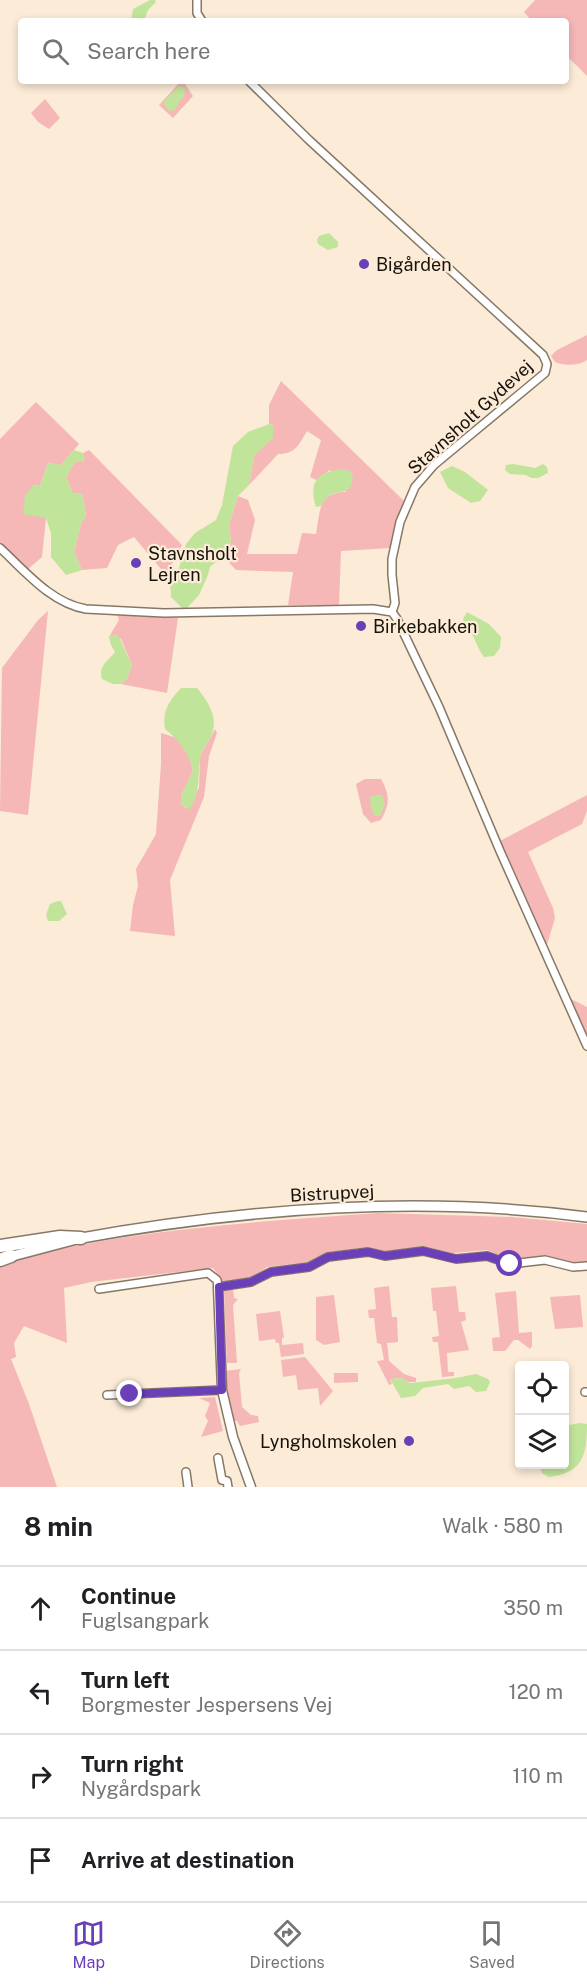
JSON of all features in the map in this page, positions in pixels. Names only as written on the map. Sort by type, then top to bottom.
[{"type":"highway","points":[[0,1246],[60,1237],[81,1238]]},
{"type":"main road","name":"Bistrupvej","points":[[3,1257],[81,1238],[195,1220],[325,1209],[456,1207],[587,1217]]},
{"type":"street","points":[[197,0],[197,13],[200,18]]},
{"type":"street","name":"Stavnsholt Gydevej","points":[[252,84],[309,140],[543,355],[547,364],[545,373],[434,465],[415,487],[400,522],[392,559],[396,603],[392,612]]},
{"type":"street","points":[[0,548],[47,592],[73,607],[164,613],[373,609],[392,612],[434,697],[587,1046]]},
{"type":"street","points":[[219,1287],[251,1282],[271,1272],[309,1267],[328,1257],[368,1252],[385,1256],[423,1251],[456,1259],[487,1256],[510,1264],[545,1260],[573,1267],[587,1266]]},
{"type":"street","points":[[99,1289],[208,1273],[217,1280],[222,1390],[227,1416],[251,1487]]},
{"type":"street","points":[[106,1395],[222,1390]]},
{"type":"street","points":[[218,1458],[222,1480],[227,1480],[228,1487]]},
{"type":"street","points":[[186,1473],[188,1487]]},
{"type":"shaded area","points":[[150,0],[156,2],[148,10],[145,18],[132,18],[133,9]]},
{"type":"shaded area","points":[[535,0],[587,0],[587,76],[569,58],[569,18],[529,18],[524,12]]},
{"type":"shaded area","points":[[178,84],[185,84],[193,96],[173,118],[159,105]]},
{"type":"shaded area","points":[[178,86],[185,88],[184,97],[175,110],[169,111],[163,103]]},
{"type":"shaded area","points":[[45,99],[60,118],[49,129],[38,122],[31,113]]},
{"type":"shaded area","points":[[329,233],[338,242],[338,247],[328,250],[318,244],[317,240],[319,236]]},
{"type":"shaded area","points":[[587,335],[587,360],[571,365],[555,362],[551,356],[557,350]]},
{"type":"shaded area","points":[[281,381],[404,501],[390,548],[341,551],[339,605],[288,605],[293,572],[236,570],[223,556],[231,543],[229,524],[238,496],[248,500],[255,520],[247,554],[297,554],[302,533],[316,534],[320,511],[325,499],[330,495],[346,492],[330,470],[316,480],[310,477],[321,440],[307,431],[293,450],[278,454],[249,485],[254,456],[273,425],[269,424],[269,405]]},
{"type":"shaded area","points":[[36,402],[79,444],[61,465],[48,463],[40,486],[33,485],[46,518],[42,557],[28,569],[0,543],[0,439]]},
{"type":"shaded area","points":[[269,424],[273,425],[273,438],[254,456],[249,485],[238,496],[229,524],[231,543],[223,556],[210,567],[199,595],[187,608],[182,608],[171,597],[170,579],[179,568],[186,544],[195,533],[216,520],[222,505],[233,446],[248,432]]},
{"type":"shaded area","points":[[74,450],[83,453],[84,462],[75,462],[66,477],[73,493],[82,493],[86,516],[81,523],[74,552],[82,570],[66,575],[51,557],[51,533],[46,518],[23,514],[25,496],[33,485],[40,486],[48,463],[61,465]]},
{"type":"shaded area","points":[[89,450],[182,545],[166,575],[134,537],[118,545],[107,568],[82,570],[74,552],[81,523],[86,516],[82,493],[73,494],[66,477],[75,462],[84,462],[83,453]]},
{"type":"shaded area","points":[[543,464],[547,467],[548,473],[538,478],[510,474],[505,470],[506,465],[535,468]]},
{"type":"shaded area","points":[[452,466],[465,472],[488,490],[480,501],[471,503],[448,488],[440,472]]},
{"type":"shaded area","points":[[344,469],[351,472],[353,477],[351,487],[329,496],[321,506],[316,507],[313,490],[317,479],[328,472]]},
{"type":"shaded area","points":[[48,611],[28,815],[0,811],[2,668],[38,620]]},
{"type":"shaded area","points":[[467,612],[489,624],[501,637],[500,648],[494,656],[484,657],[464,622],[463,619]]},
{"type":"shaded area","points":[[117,614],[178,618],[167,693],[121,684],[127,679],[132,665],[121,639],[112,635],[109,637],[119,620]]},
{"type":"shaded area","points":[[118,635],[132,665],[127,679],[121,684],[113,684],[102,679],[101,674],[104,664],[115,652],[109,637]]},
{"type":"shaded area","points":[[181,688],[197,688],[209,705],[214,724],[201,757],[197,790],[190,810],[181,804],[181,796],[193,771],[191,764],[183,747],[165,729],[164,723],[167,707]]},
{"type":"shaded area","points":[[215,729],[217,733],[209,756],[204,797],[170,880],[175,936],[130,931],[138,886],[136,869],[156,834],[161,733],[177,738],[190,759],[193,771],[181,796],[181,804],[186,808],[199,788],[200,756]]},
{"type":"shaded area","points":[[365,779],[381,779],[387,795],[386,809],[381,820],[371,823],[363,814],[356,784]]},
{"type":"shaded area","points":[[382,795],[385,804],[380,816],[375,816],[371,809],[370,797]]},
{"type":"shaded area","points":[[587,795],[587,811],[582,824],[528,852],[553,908],[555,918],[546,948],[508,866],[500,841]]},
{"type":"shaded area","points":[[61,901],[67,914],[59,921],[48,921],[46,915],[50,904]]},
{"type":"shaded area","points":[[571,999],[587,1007],[587,1037],[571,1002]]},
{"type":"shaded area","points":[[377,1213],[512,1217],[587,1224],[587,1261],[572,1262],[545,1255],[510,1259],[487,1250],[453,1253],[422,1246],[385,1252],[368,1247],[328,1252],[308,1262],[267,1267],[249,1279],[223,1282],[213,1268],[91,1282],[64,1288],[67,1343],[24,1326],[14,1343],[16,1357],[11,1359],[57,1487],[0,1487],[0,1263],[140,1235],[235,1224]]},
{"type":"shaded area","points":[[389,1286],[392,1317],[397,1317],[398,1342],[387,1343],[389,1361],[404,1374],[416,1378],[416,1382],[407,1382],[402,1378],[390,1379],[392,1384],[389,1385],[377,1361],[384,1360],[381,1344],[377,1343],[374,1318],[369,1318],[368,1310],[376,1309],[374,1288]]},
{"type":"shaded area","points":[[456,1286],[459,1312],[465,1312],[466,1320],[461,1322],[469,1350],[447,1353],[448,1372],[454,1372],[454,1376],[442,1377],[438,1342],[433,1342],[432,1337],[439,1336],[436,1311],[433,1311],[431,1288]]},
{"type":"shaded area","points":[[236,1287],[233,1289],[234,1298],[238,1299],[233,1305],[237,1363],[227,1363],[224,1291],[225,1288]]},
{"type":"shaded area","points":[[516,1291],[519,1333],[532,1332],[532,1346],[530,1349],[518,1340],[514,1340],[505,1351],[493,1351],[492,1338],[500,1337],[495,1293]]},
{"type":"shaded area","points":[[334,1295],[340,1342],[324,1345],[316,1340],[316,1297]]},
{"type":"shaded area","points":[[580,1295],[583,1327],[555,1329],[550,1297]]},
{"type":"shaded area","points":[[280,1311],[284,1338],[282,1338],[282,1345],[303,1343],[304,1354],[281,1357],[279,1343],[276,1343],[275,1339],[259,1341],[256,1314]]},
{"type":"shaded area","points":[[305,1357],[333,1391],[320,1406],[318,1388],[298,1390],[296,1375],[283,1377],[281,1360]]},
{"type":"shaded area","points":[[241,1369],[239,1373],[242,1407],[251,1415],[258,1416],[259,1422],[240,1426],[237,1421],[234,1421],[225,1371]]},
{"type":"shaded area","points":[[334,1373],[358,1373],[358,1382],[334,1383]]},
{"type":"shaded area","points":[[476,1374],[490,1382],[486,1391],[476,1392],[469,1386],[454,1389],[448,1384],[423,1388],[415,1396],[401,1398],[390,1379],[402,1378],[411,1383]]},
{"type":"shaded area","points":[[215,1397],[223,1431],[201,1437],[208,1421],[205,1416],[210,1403],[199,1398]]},
{"type":"shaded area","points":[[587,1424],[586,1445],[581,1461],[569,1471],[549,1477],[542,1473],[540,1469],[569,1469],[569,1425]]},
{"type":"place","name":"Bigården","points":[[364,264]]},
{"type":"place","name":"Stavnsholt Lejren","points":[[136,563]]},
{"type":"place","name":"Birkebakken","points":[[361,626]]},
{"type":"place","name":"Lyngholmskolen","points":[[409,1441]]},
{"type":"route","points":[[130,1394],[222,1390],[219,1287],[251,1282],[271,1272],[309,1267],[328,1257],[368,1252],[385,1256],[423,1251],[456,1259],[487,1256],[510,1264]]}]
